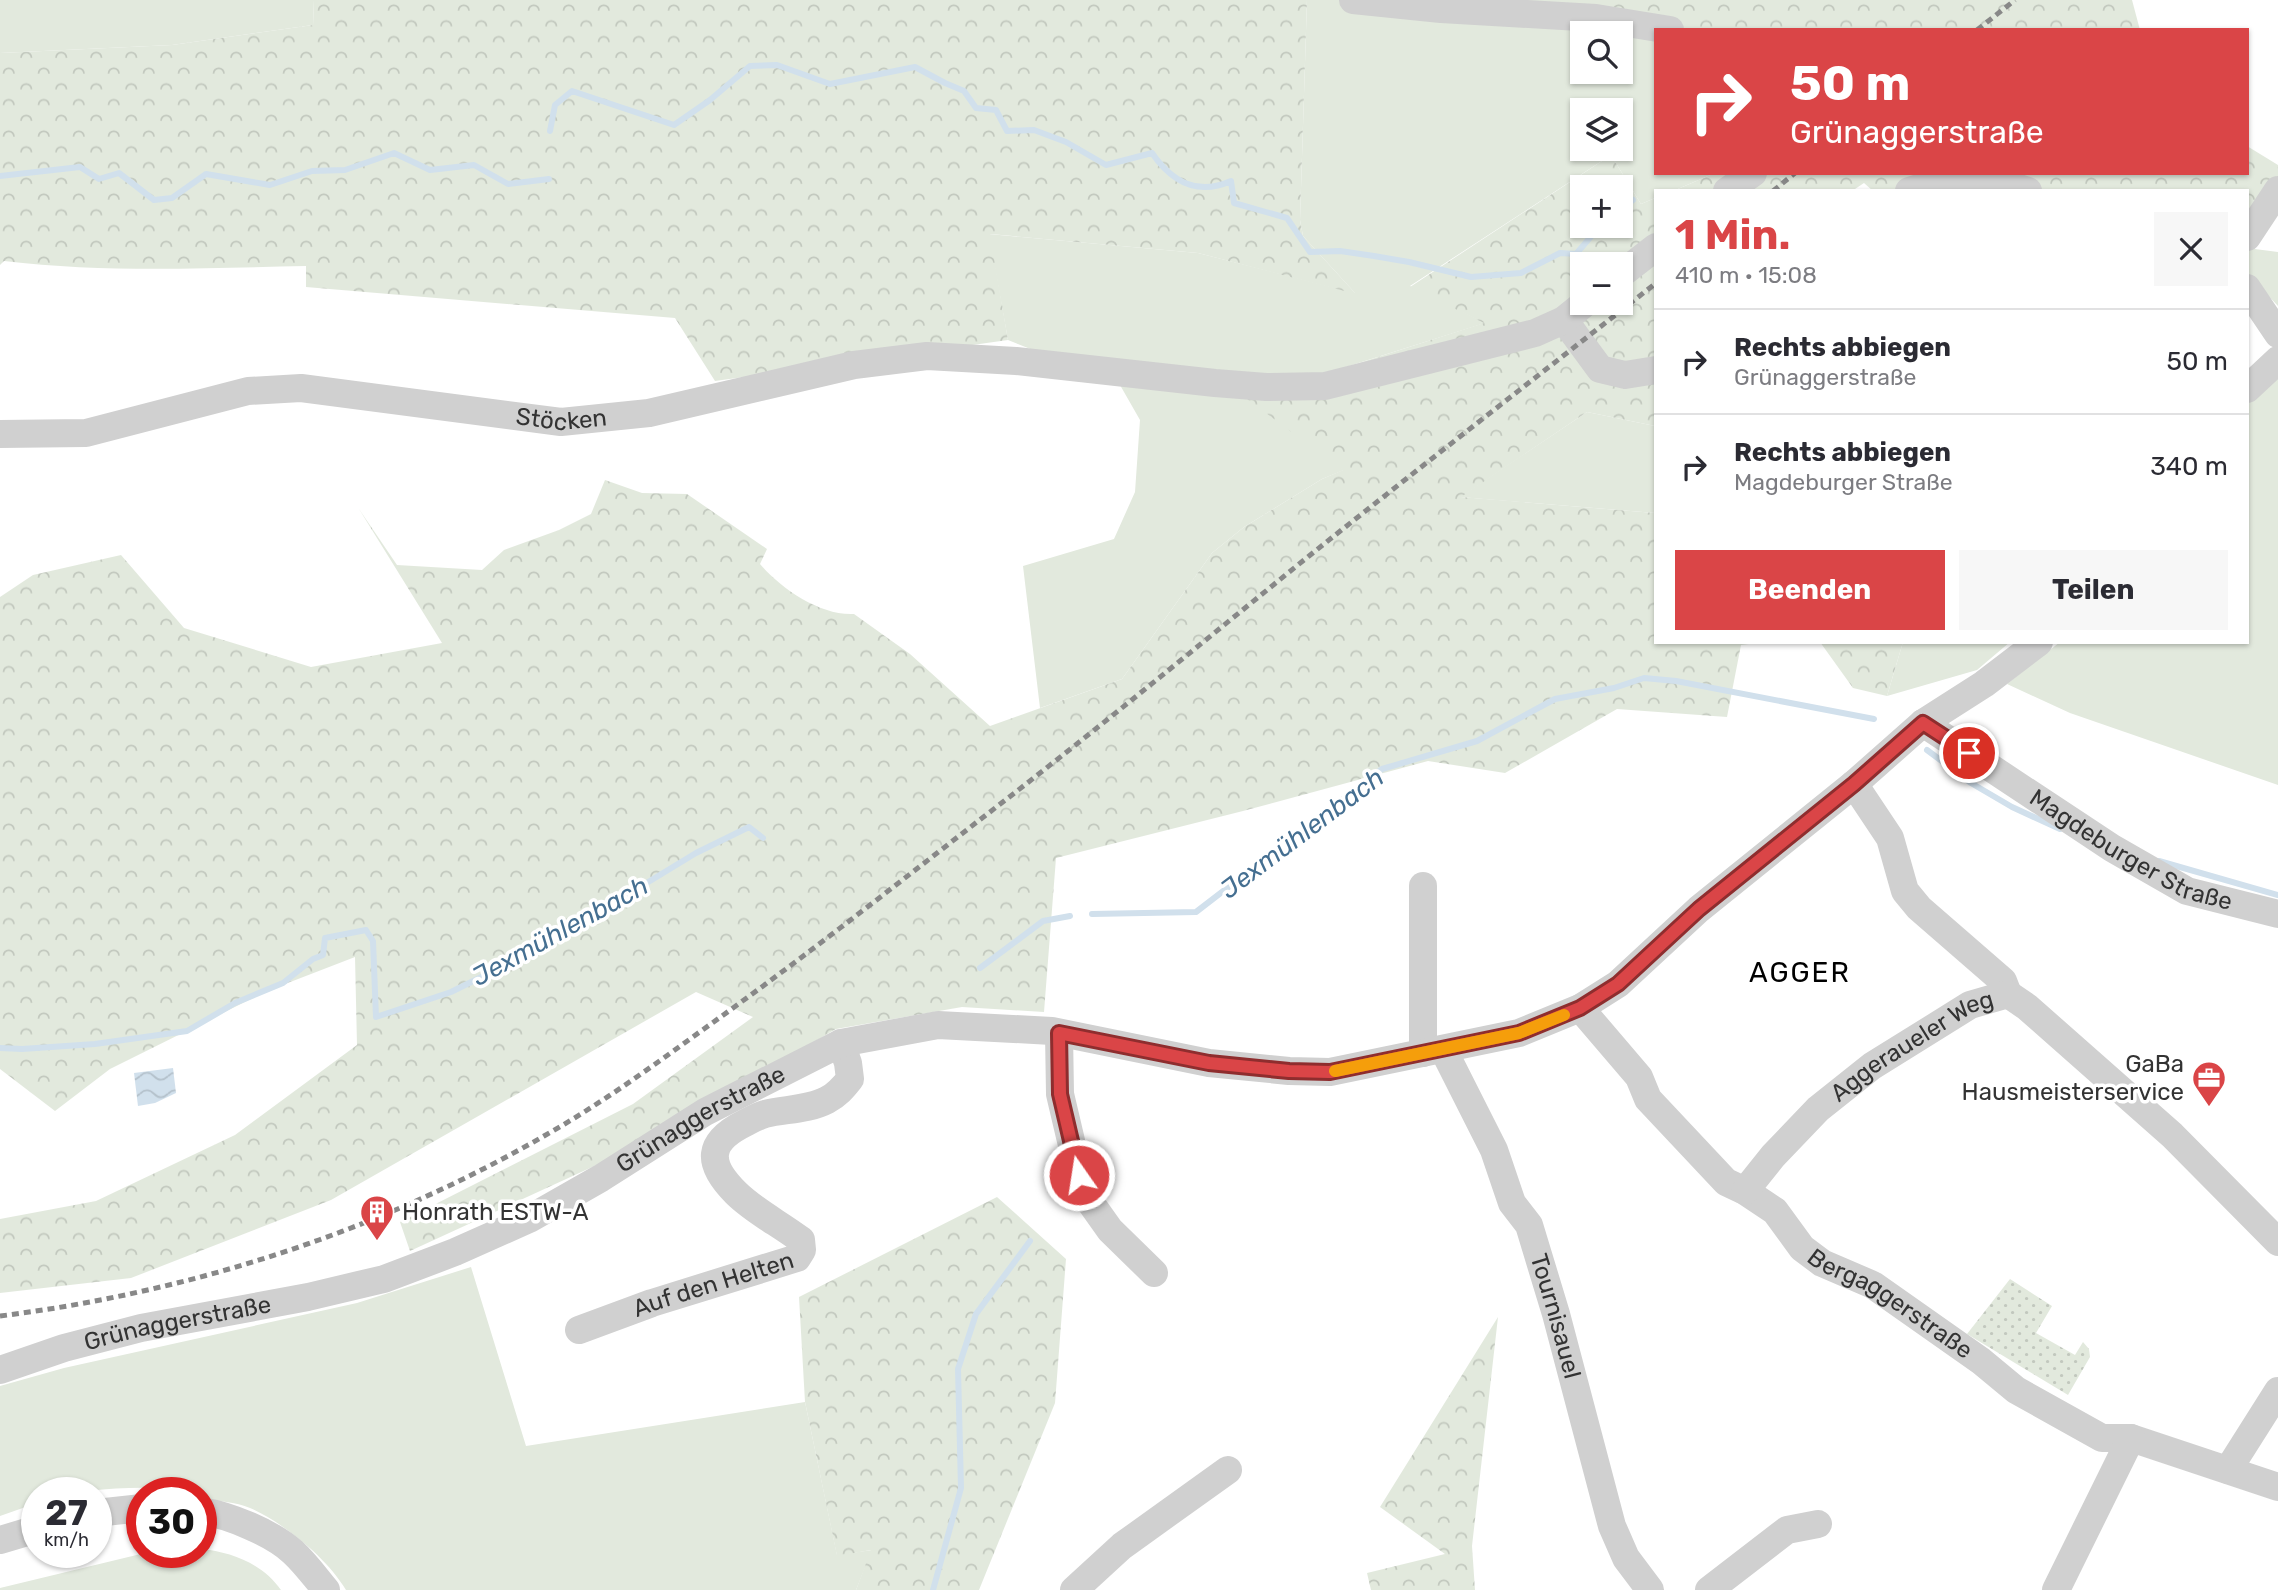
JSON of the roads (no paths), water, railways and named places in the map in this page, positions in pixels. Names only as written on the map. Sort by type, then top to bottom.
[{"type":"street","points":[[1353,0],[1441,9],[1596,18],[1658,28]]},
{"type":"street","points":[[1730,189],[1750,175]]},
{"type":"street","points":[[1915,189],[1936,182],[1966,178],[2001,181],[2023,189]]},
{"type":"street","points":[[2249,234],[2278,190]]},
{"type":"street","points":[[1633,265],[1654,249]]},
{"type":"street","points":[[2249,291],[2278,334]]},
{"type":"street","name":"Stöcken","points":[[0,434],[86,433],[248,391],[301,388],[561,422],[649,413],[854,365],[927,356],[1016,361],[1266,387],[1325,386],[1535,333],[1570,314]]},
{"type":"street","points":[[1577,315],[1600,369],[1625,375],[1654,370]]},
{"type":"street","points":[[2249,387],[2278,360]]},
{"type":"street","name":"Grünaggerstraße","points":[[0,1370],[64,1348],[141,1328],[297,1300],[384,1279],[455,1252],[529,1219],[601,1178],[705,1112],[841,1043],[938,1025],[1059,1033],[1209,1063],[1330,1072],[1519,1033],[1580,1008],[1618,984],[1699,909],[1854,784],[1923,723],[1983,684],[2036,644]]},
{"type":"street","name":"Magdeburger Straße","points":[[1923,723],[2112,848],[2187,891],[2278,914]]},
{"type":"street","points":[[1854,784],[1890,838],[1905,891],[1919,908],[2003,981],[2008,995]]},
{"type":"street","points":[[1423,886],[1433,1051]]},
{"type":"street","name":"Aggeraueler Weg","points":[[1745,1191],[1818,1108],[1872,1066],[1970,1004],[2008,995],[2027,1007],[2172,1135],[2278,1241]]},
{"type":"street","name":"Bergaggerstraße","points":[[1580,1008],[1639,1077],[1648,1099],[1726,1182],[1775,1211],[1802,1248],[1822,1263],[1873,1285],[1981,1361],[2016,1390],[2102,1438],[2131,1438],[2278,1487]]},
{"type":"street","points":[[1059,1033],[1060,1094],[1083,1192],[1110,1230],[1154,1273]]},
{"type":"street","name":"Auf den Helten","points":[[579,1330],[652,1303],[797,1258],[802,1250],[801,1240],[738,1196],[719,1172],[716,1150],[719,1140],[762,1115],[826,1101],[840,1093],[850,1079],[841,1043]]},
{"type":"street","name":"Tournisauel","points":[[1433,1051],[1494,1150],[1512,1203],[1529,1225],[1556,1314],[1612,1526],[1626,1558],[1650,1590]]},
{"type":"street","points":[[2228,1470],[2278,1391]]},
{"type":"street","points":[[2056,1590],[2131,1438]]},
{"type":"street","points":[[1074,1590],[1122,1546],[1227,1470]]},
{"type":"street","points":[[217,1513],[255,1529],[293,1551],[326,1590]]},
{"type":"street","points":[[1709,1590],[1787,1530],[1818,1524]]},
{"type":"street","points":[[0,1540],[21,1534]]},
{"type":"water","points":[[173,1068],[176,1093],[155,1103],[138,1106],[134,1073]]},
{"type":"waterway","points":[[550,131],[555,105],[572,91],[674,125],[710,100],[750,66],[777,65],[830,84],[915,67],[964,91],[976,108],[996,110],[1007,131],[1034,130],[1066,142],[1106,165],[1152,153],[1168,172],[1186,184],[1207,187],[1231,181],[1234,203],[1287,218],[1310,252],[1340,251],[1374,256],[1471,277],[1521,273],[1560,253],[1576,254],[1590,238]]},
{"type":"waterway","points":[[0,176],[80,167],[99,179],[119,173],[154,200],[172,198],[206,174],[270,185],[312,171],[345,170],[394,153],[430,170],[474,165],[508,184],[549,179]]},
{"type":"waterway","name":"Jexmühlenbach","points":[[1092,914],[1196,912],[1382,769],[1477,741],[1555,699],[1614,688],[1644,678],[1676,681],[1874,719]]},
{"type":"waterway","name":"Jexmühlenbach","points":[[1927,750],[1971,783],[2012,807],[2060,829]]},
{"type":"waterway","name":"Jexmühlenbach","points":[[0,1048],[95,1044],[187,1031],[235,1003],[283,983],[313,959],[323,955],[325,938],[366,930],[373,941],[376,1017],[451,992],[538,949],[696,853],[749,827],[763,838]]},
{"type":"waterway","points":[[2159,861],[2278,895]]},
{"type":"waterway","points":[[980,968],[1043,921],[1070,916]]},
{"type":"waterway","points":[[933,1590],[961,1488],[958,1369],[976,1314],[1030,1241]]},
{"type":"railway","points":[[1980,28],[2015,0]]},
{"type":"railway","points":[[1775,189],[1793,175]]},
{"type":"railway","points":[[0,1316],[142,1291],[281,1253],[349,1229],[415,1201],[481,1170],[585,1112],[809,952],[1066,752],[1348,525],[1654,285]]},
{"type":"place","name":"GaBa Hausmeisterservice","points":[[2209,1108]]},
{"type":"place","name":"Honrath ESTW-A","points":[[377,1242]]},
{"type":"district","name":"AGGER","points":[[1800,972]]}]
